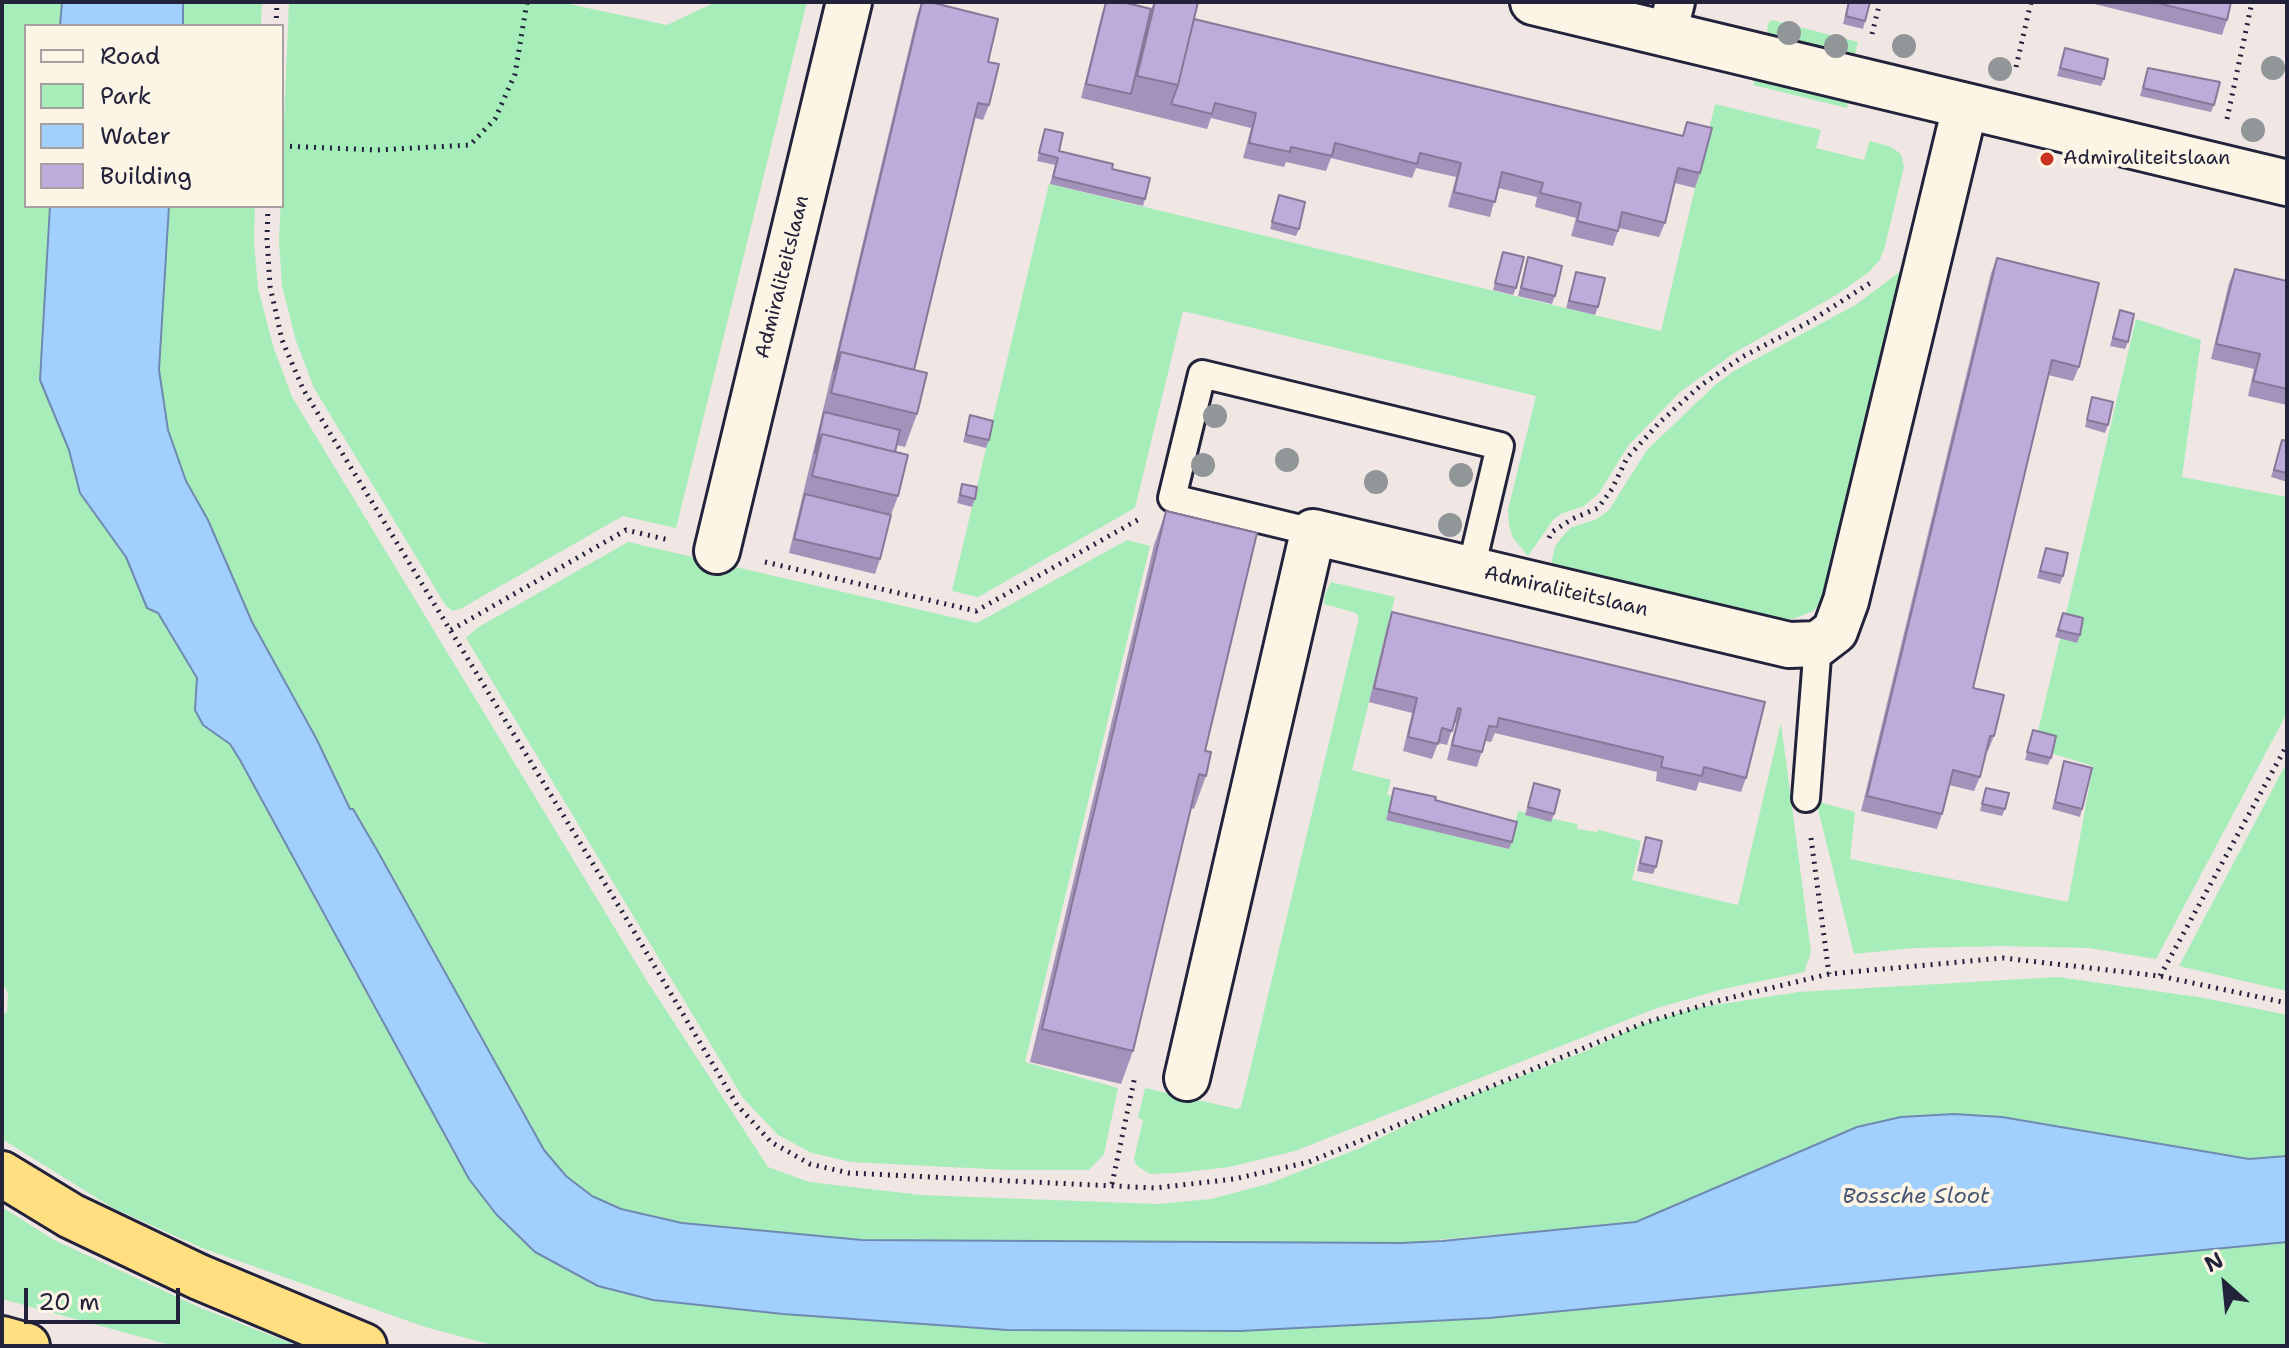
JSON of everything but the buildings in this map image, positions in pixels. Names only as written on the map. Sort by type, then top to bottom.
[{"type":"highway","points":[[2,1174],[99,1230],[199,1277],[364,1346]]},
{"type":"highway","points":[[2,1339],[27,1346]]},
{"type":"street","name":"Admiraliteitslaan","points":[[717,551],[849,2]]},
{"type":"street","points":[[1533,2],[1671,18],[1985,112],[2287,183]]},
{"type":"street","points":[[1818,644],[1835,631],[1846,601],[1985,112]]},
{"type":"street","name":"Admiraliteitslaan","points":[[1313,532],[1789,645],[1818,644]]},
{"type":"street","points":[[1187,1078],[1313,532]]},
{"type":"lane","points":[[1313,532],[1172,498],[1202,374],[1500,446],[1471,569]]},
{"type":"lane","points":[[1806,798],[1818,644]]},
{"type":"path","points":[[276,24],[277,2]]},
{"type":"path","points":[[284,146],[377,150],[470,145],[495,119],[515,74],[527,2]]},
{"type":"path","points":[[1985,112],[2031,2]]},
{"type":"path","points":[[2217,167],[2252,2]]},
{"type":"path","points":[[268,208],[270,286],[282,340],[303,389],[737,1105],[771,1142],[810,1164],[849,1173],[1155,1188],[1234,1179],[1309,1162],[1644,1023],[1721,1000],[1829,974],[2003,958],[2160,976],[2287,1003]]},
{"type":"path","points":[[1535,584],[1552,532],[1598,508],[1612,489],[1627,458],[1660,422],[1700,386],[1742,357],[1809,322],[1871,283],[1879,274]]},
{"type":"path","points":[[451,630],[626,530],[976,611],[1126,529],[1172,498]]},
{"type":"path","points":[[2160,976],[2287,745]]},
{"type":"path","points":[[1806,798],[1829,974]]},
{"type":"path","points":[[1112,1184],[1137,1068],[1187,1078]]},
{"type":"green space","points":[[2,2],[62,2],[60,24],[24,24],[24,208],[50,208],[40,380],[69,450],[80,493],[126,557],[147,608],[158,612],[197,678],[195,710],[203,725],[230,744],[240,760],[366,992],[496,1214],[535,1252],[598,1286],[653,1300],[783,1314],[1007,1330],[1240,1331],[1489,1318],[2287,1242],[2287,1346],[496,1346],[425,1327],[202,1248],[113,1208],[2,1139],[2,1015],[7,1012],[8,993],[2,982]]},
{"type":"green space","points":[[183,2],[262,2],[261,24],[183,24]]},
{"type":"green space","points":[[289,2],[560,2],[667,25],[716,2],[807,2],[676,528],[623,516],[462,608],[453,611],[446,606],[314,388],[296,341],[282,286],[279,242],[280,208],[284,208]]},
{"type":"green space","points":[[1772,20],[1858,42],[1854,59],[1767,37],[1768,23]]},
{"type":"green space","points":[[1760,67],[1849,91],[1847,108],[1753,85]]},
{"type":"green space","points":[[1715,104],[1821,130],[1816,148],[1864,160],[1870,141],[1891,147],[1901,154],[1904,167],[1884,250],[1869,272],[1836,295],[1734,353],[1680,392],[1628,446],[1599,493],[1584,506],[1553,520],[1528,556],[1513,538],[1508,510],[1536,396],[1183,311],[1135,508],[978,597],[952,591],[1049,184],[1661,331]]},
{"type":"green space","points":[[169,208],[255,208],[258,288],[273,346],[292,397],[647,981],[768,1167],[809,1182],[921,1195],[1157,1204],[1211,1199],[1268,1184],[1360,1148],[1447,1105],[1586,1051],[1640,1025],[1696,1008],[1799,992],[2058,977],[2204,998],[2287,1015],[2287,1156],[2249,1159],[2002,1117],[1953,1114],[1901,1117],[1857,1127],[1636,1222],[1401,1243],[862,1240],[682,1223],[621,1209],[592,1196],[566,1176],[544,1150],[377,850],[350,809],[316,738],[252,622],[208,520],[186,481],[168,430],[159,370]]},
{"type":"green space","points":[[1906,270],[1824,599],[1813,611],[1793,619],[1773,618],[1551,564],[1555,547],[1570,528],[1597,519],[1609,510],[1647,450],[1715,385],[1734,371],[1857,304]]},
{"type":"green space","points":[[2136,319],[2201,340],[2182,477],[2287,497],[2287,713],[2156,959],[2089,948],[2003,946],[1914,948],[1854,954],[1816,801],[1855,812],[1850,859],[2068,902],[2093,766],[2034,748]]},
{"type":"green space","points":[[1127,540],[1150,546],[1025,1062],[1118,1088],[1104,1154],[1089,1170],[1008,1170],[851,1162],[812,1153],[778,1135],[743,1098],[466,638],[477,628],[628,542],[977,623]]},
{"type":"green space","points":[[1331,582],[1395,597],[1352,770],[1391,780],[1387,795],[1392,796],[1387,820],[1509,849],[1518,811],[1577,824],[1577,829],[1599,830],[1641,841],[1632,880],[1738,905],[1781,723],[1811,952],[1804,972],[1723,989],[1657,1008],[1295,1151],[1229,1167],[1150,1174],[1137,1166],[1134,1159],[1143,1120],[1138,1118],[1145,1088],[1237,1109],[1241,1107],[1359,618],[1356,613],[1324,604]]},
{"type":"green space","points":[[2287,762],[2287,991],[2179,966]]},
{"type":"green space","points":[[2,1207],[54,1240],[201,1308],[298,1346],[174,1346],[2,1299]]},
{"type":"water","points":[[62,2],[183,2],[183,24],[60,24]]},
{"type":"water","name":"Bossche Sloot","points":[[50,208],[169,208],[159,370],[168,430],[186,481],[208,520],[252,622],[316,738],[350,809],[353,809],[377,850],[544,1150],[566,1176],[592,1196],[621,1209],[682,1223],[862,1240],[1442,1241],[1636,1222],[1857,1127],[1901,1117],[1954,1114],[2002,1117],[2249,1159],[2287,1156],[2287,1242],[1489,1318],[1240,1331],[1007,1330],[783,1314],[653,1300],[598,1286],[535,1252],[496,1214],[469,1179],[240,760],[230,744],[203,725],[195,710],[197,678],[158,613],[147,608],[126,557],[80,493],[69,450],[40,380]]},
{"type":"place","name":"Admiraliteitslaan","points":[[2047,159]]}]
